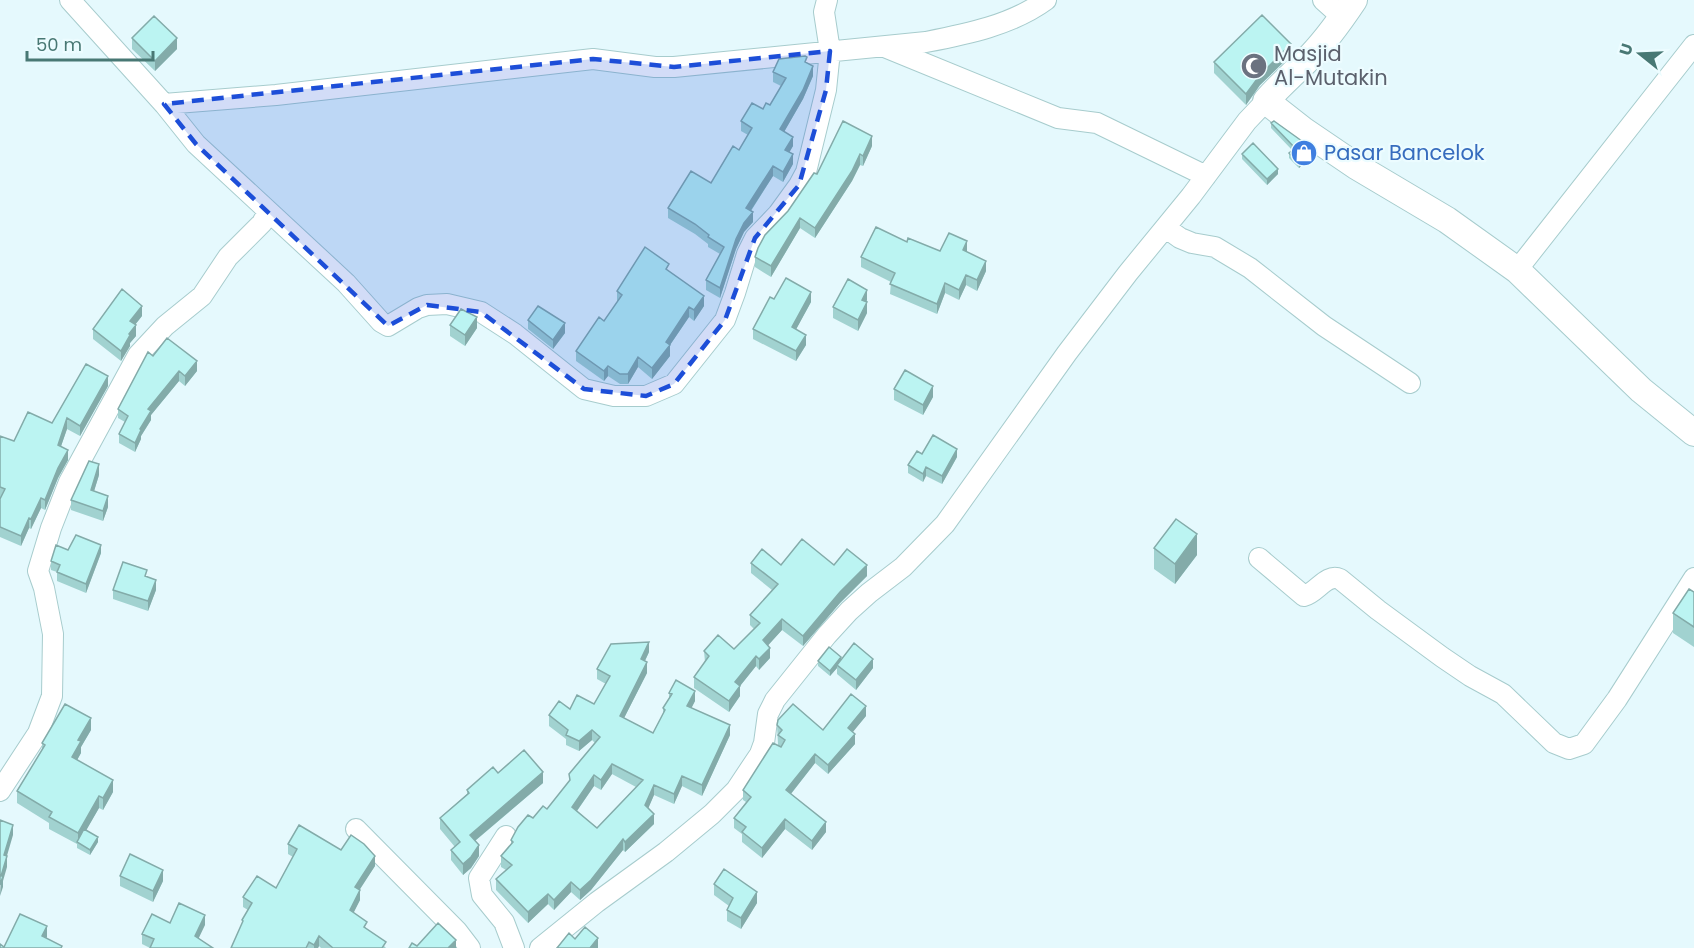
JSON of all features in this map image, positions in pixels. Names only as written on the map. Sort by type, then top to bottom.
[{"type":"street","points":[[70,0],[165,104],[196,144],[265,218],[346,283],[381,322],[388,326],[427,305],[447,304],[481,312],[515,334],[584,389],[614,396],[646,396],[675,384],[725,320],[747,254],[755,238],[777,214],[806,172],[826,90],[830,51],[826,14]]},
{"type":"street","points":[[165,104],[287,93],[593,59],[655,67],[674,67],[884,46],[966,34],[997,25],[1046,0]]},
{"type":"street","points":[[540,948],[712,814],[736,790],[760,754],[768,714],[775,700],[849,611],[868,593],[903,567],[945,524],[1067,353],[1128,273],[1166,228],[1248,121],[1284,81],[1307,60],[1348,8],[1323,0]]},
{"type":"street","points":[[1517,270],[1694,45]]},
{"type":"street","points":[[884,46],[1058,118],[1097,123],[1206,176]]},
{"type":"street","points":[[1266,101],[1347,160],[1447,220],[1517,270],[1641,390],[1694,434]]},
{"type":"street","points":[[0,792],[38,733],[52,696],[53,634],[44,588],[38,571],[51,528],[69,482],[138,355],[165,326],[202,296],[228,257],[265,218]]},
{"type":"street","points":[[1166,228],[1192,243],[1215,247],[1250,268],[1324,326],[1410,383]]},
{"type":"street","points":[[1259,558],[1304,596],[1309,595],[1330,578],[1340,579],[1442,657],[1503,694],[1554,743],[1569,749],[1584,744],[1617,699],[1694,578]]},
{"type":"street","points":[[356,829],[457,931],[470,948]]},
{"type":"street","points":[[506,836],[479,878],[482,896],[504,922],[514,948]]},
{"type":"highlighted area","points":[[830,51],[826,90],[799,185],[755,238],[725,320],[674,384],[646,396],[584,389],[481,312],[427,305],[388,326],[196,144],[164,104],[593,59],[674,67]]},
{"type":"building","name":"Masjid Al-Mutakin","points":[[1262,15],[1291,44],[1260,75],[1246,94],[1214,62]]},
{"type":"building","points":[[154,16],[177,38],[155,61],[132,38]]},
{"type":"building","points":[[807,57],[805,62],[813,66],[803,90],[780,129],[793,137],[785,150],[793,154],[783,172],[773,166],[746,208],[753,212],[736,239],[720,288],[706,280],[724,247],[708,237],[709,235],[695,224],[668,208],[691,171],[711,183],[733,146],[739,150],[752,128],[741,121],[752,103],[763,109],[766,103],[770,105],[786,78],[773,72],[779,59]]},
{"type":"building","points":[[843,121],[872,136],[863,156],[860,154],[852,171],[815,228],[800,218],[771,266],[755,257],[765,235],[788,211],[814,173],[817,174]]},
{"type":"building","points":[[1274,121],[1313,149],[1299,163],[1289,153],[1295,148],[1271,123]]},
{"type":"building","points":[[1253,143],[1278,169],[1267,179],[1242,154]]},
{"type":"building","points":[[876,227],[907,242],[908,238],[940,251],[949,233],[967,241],[963,250],[986,261],[977,280],[966,275],[959,290],[945,283],[937,304],[890,284],[895,273],[861,257]]},
{"type":"building","points":[[645,247],[669,264],[666,269],[704,296],[694,310],[689,307],[666,342],[670,345],[652,368],[638,357],[628,374],[620,374],[608,366],[604,371],[576,351],[599,317],[604,321],[622,295],[617,291]]},
{"type":"building","points":[[786,278],[811,292],[792,327],[806,335],[796,351],[753,329],[770,297],[774,299]]},
{"type":"building","points":[[848,279],[867,290],[862,300],[867,302],[858,320],[833,307]]},
{"type":"building","points":[[122,289],[142,306],[130,321],[136,325],[121,351],[93,329]]},
{"type":"building","points":[[538,306],[565,323],[553,340],[528,320]]},
{"type":"building","points":[[461,309],[477,317],[465,335],[450,325]]},
{"type":"building","points":[[167,338],[197,361],[185,376],[179,371],[148,409],[151,411],[135,443],[119,434],[128,416],[118,409],[148,352],[153,356]]},
{"type":"building","points":[[86,364],[108,376],[80,426],[67,418],[58,445],[68,450],[45,500],[41,498],[21,536],[0,527],[0,499],[5,489],[0,487],[0,436],[14,441],[28,412],[52,423]]},
{"type":"building","points":[[905,370],[933,386],[923,405],[894,389]]},
{"type":"building","points":[[933,435],[957,449],[942,476],[926,467],[923,474],[908,465],[917,451],[922,454]]},
{"type":"building","points":[[89,461],[99,464],[91,490],[108,496],[103,511],[71,500]]},
{"type":"building","points":[[1176,519],[1197,534],[1175,564],[1154,548]]},
{"type":"building","points":[[76,535],[101,545],[86,584],[57,572],[60,565],[51,561],[56,545],[68,550]]},
{"type":"building","points":[[802,539],[834,565],[847,549],[867,565],[840,592],[803,636],[782,619],[763,640],[770,648],[759,659],[756,656],[735,682],[740,686],[729,701],[694,677],[709,656],[704,651],[718,635],[734,649],[760,623],[750,615],[778,584],[751,563],[762,549],[781,565]]},
{"type":"building","points":[[123,562],[147,570],[145,576],[156,580],[148,601],[113,590]]},
{"type":"building","points":[[1689,589],[1694,592],[1694,627],[1673,613]]},
{"type":"building","points":[[649,642],[641,659],[647,662],[620,716],[653,733],[665,710],[663,708],[672,694],[669,693],[676,680],[695,691],[687,706],[730,725],[702,785],[682,776],[674,794],[654,785],[645,805],[654,814],[625,842],[623,839],[591,880],[580,890],[571,882],[554,900],[548,894],[528,912],[496,879],[512,865],[501,856],[513,842],[511,840],[518,827],[528,815],[533,818],[543,806],[547,809],[570,780],[569,774],[600,737],[592,730],[579,741],[566,735],[568,730],[549,715],[559,701],[570,709],[577,695],[594,704],[610,676],[597,669],[611,644]],"holes":[[[612,764],[643,780],[597,828],[572,807],[594,775],[601,780]]]},
{"type":"building","points":[[854,643],[873,659],[856,680],[837,665]]},
{"type":"building","points":[[829,647],[841,657],[830,671],[818,661]]},
{"type":"building","points":[[851,694],[866,706],[848,728],[855,734],[828,765],[815,754],[786,790],[826,822],[812,841],[785,819],[762,848],[742,832],[746,827],[734,818],[751,797],[743,790],[773,743],[781,747],[785,740],[778,735],[782,730],[777,725],[778,720],[793,704],[823,730]]},
{"type":"building","points":[[65,704],[91,718],[78,740],[81,741],[72,757],[113,780],[103,798],[99,796],[78,833],[49,817],[52,812],[17,791],[45,745],[42,743]]},
{"type":"building","points":[[524,750],[543,772],[470,835],[479,845],[463,864],[451,850],[460,842],[440,818],[469,793],[467,790],[493,767],[498,773]]},
{"type":"building","points":[[0,820],[13,825],[4,855],[7,856],[0,885]]},
{"type":"building","points":[[299,825],[341,850],[351,835],[375,856],[355,887],[360,890],[350,910],[367,922],[364,927],[386,942],[382,948],[333,948],[319,936],[314,945],[309,942],[306,948],[231,948],[242,920],[252,903],[243,897],[257,876],[276,888],[297,849],[288,844]]},
{"type":"building","points":[[84,829],[98,837],[90,850],[77,842]]},
{"type":"building","points":[[130,854],[163,870],[153,891],[120,876]]},
{"type":"building","points":[[724,869],[757,892],[741,918],[727,910],[733,898],[714,884]]},
{"type":"building","points":[[179,903],[205,915],[195,936],[213,948],[150,948],[154,939],[142,934],[152,914],[170,923]]},
{"type":"building","points":[[20,914],[47,926],[42,936],[62,946],[61,948],[0,948],[0,944],[4,947]]},
{"type":"building","points":[[438,923],[456,940],[448,948],[409,948],[412,943],[417,946]]},
{"type":"building","points":[[585,927],[598,938],[590,948],[557,948],[569,933],[575,939]]},
{"type":"place","name":"Masjid Al-Mutakin","points":[[1254,66]]},
{"type":"place","name":"Pasar Bancelok","points":[[1304,153]]}]
